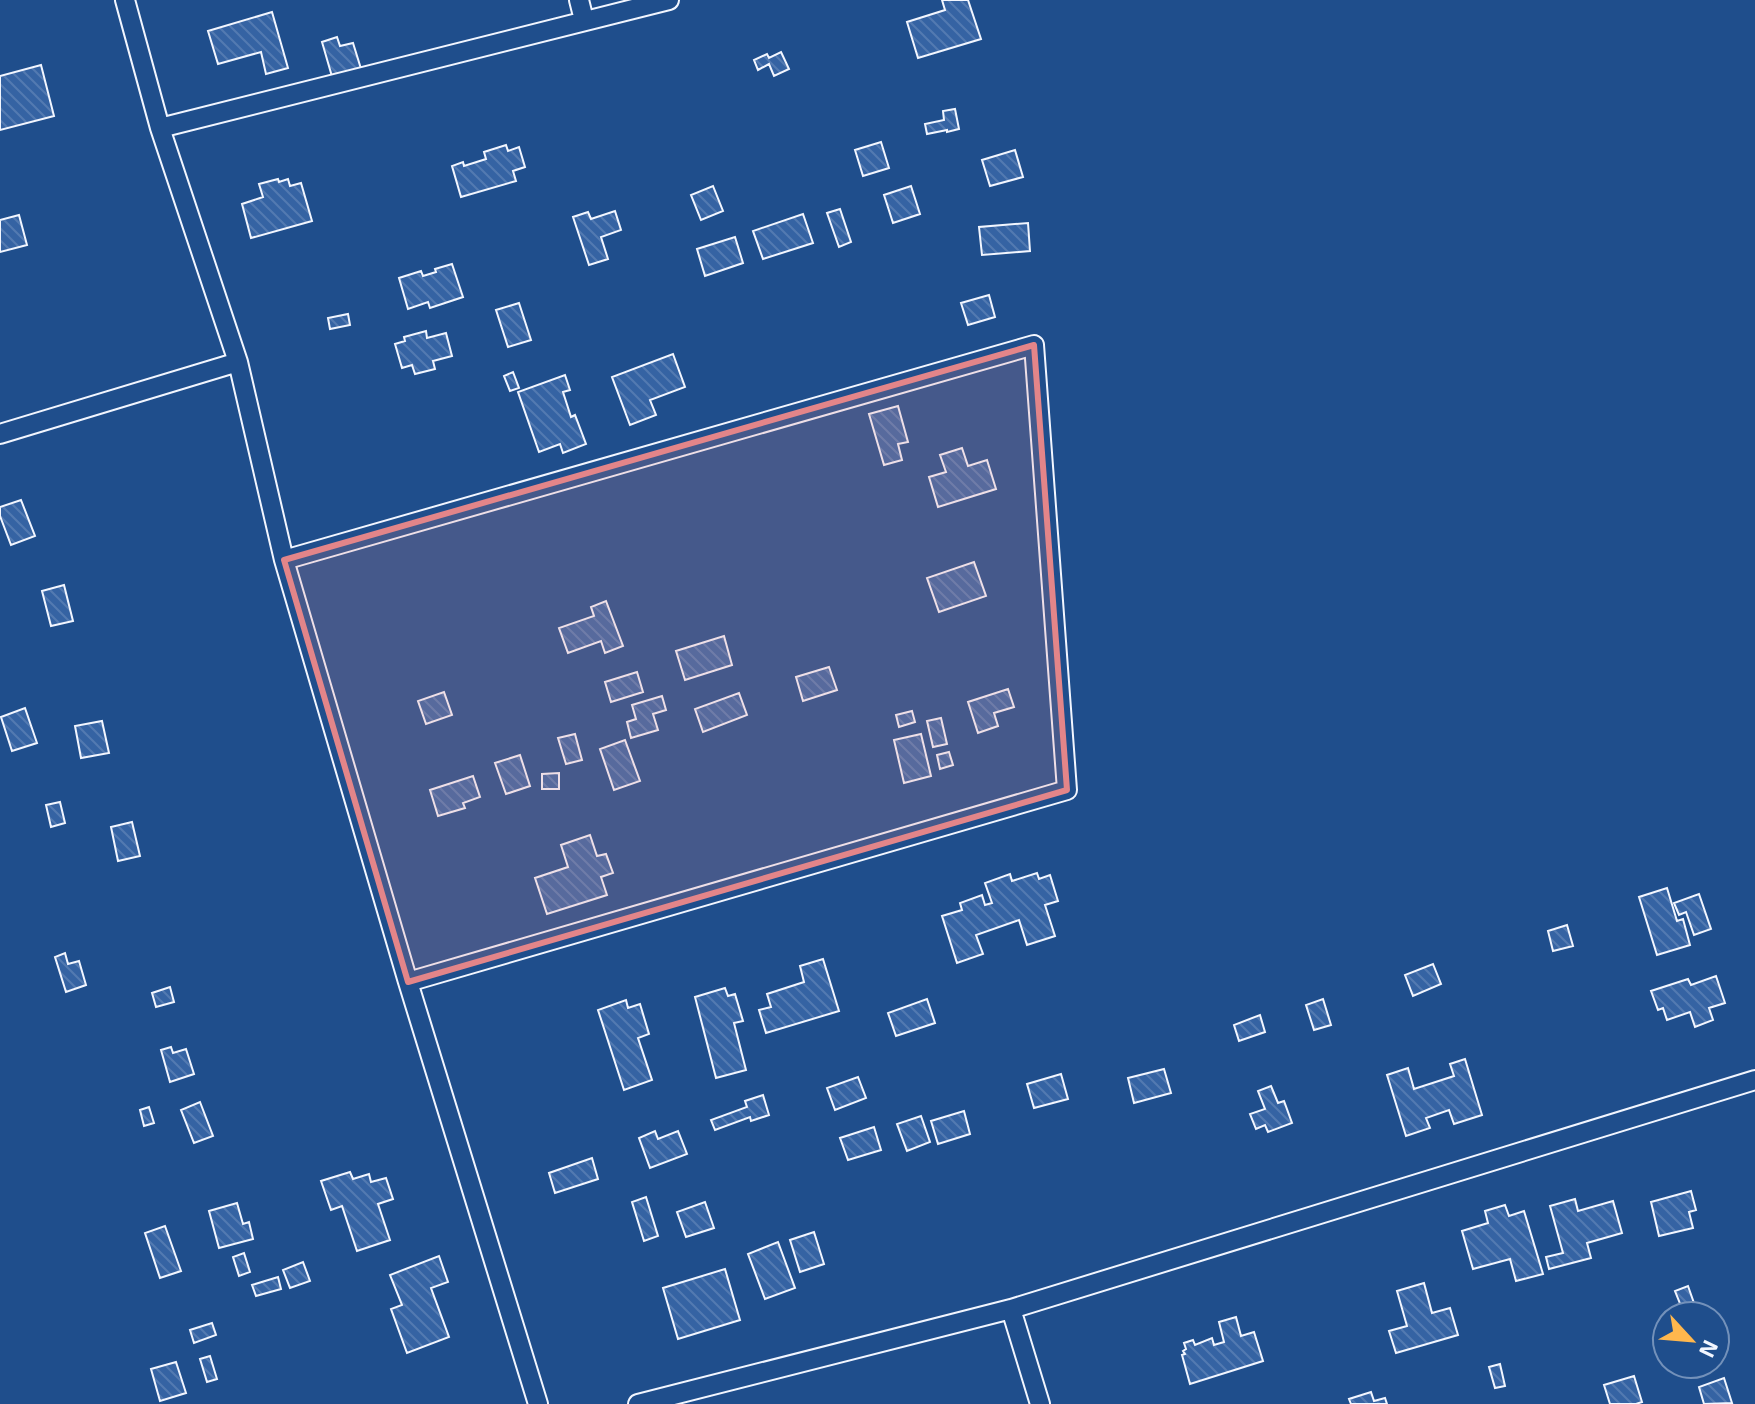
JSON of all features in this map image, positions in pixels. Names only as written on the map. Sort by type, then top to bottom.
[{"type":"street","points":[[125,0],[160,128],[238,362],[284,560],[408,982],[538,1404]]},
{"type":"street","points":[[579,0],[584,20]]},
{"type":"street","points":[[160,128],[669,0]]},
{"type":"street","points":[[284,560],[1034,345],[1067,790],[408,982]]},
{"type":"street","points":[[0,434],[238,362]]},
{"type":"street","points":[[638,1404],[1011,1309],[1755,1080]]},
{"type":"street","points":[[1011,1309],[1040,1404]]},
{"type":"highlighted area","points":[[1034,345],[1067,790],[408,982],[284,560]]},
{"type":"building","points":[[942,0],[968,0],[981,39],[918,58],[907,22],[945,10]]},
{"type":"building","points":[[272,12],[288,68],[266,74],[261,52],[218,64],[208,31]]},
{"type":"building","points":[[337,37],[340,46],[353,43],[362,72],[333,80],[322,42]]},
{"type":"building","points":[[781,52],[789,69],[774,76],[769,64],[758,70],[754,60]]},
{"type":"building","points":[[41,65],[54,116],[0,130],[0,76]]},
{"type":"building","points":[[955,109],[959,129],[927,134],[925,124],[944,120],[943,111]]},
{"type":"building","points":[[881,142],[889,168],[863,176],[855,150]]},
{"type":"building","points":[[506,145],[508,151],[519,147],[525,167],[513,171],[516,181],[461,197],[452,166],[463,162],[464,166],[486,159],[484,152]]},
{"type":"building","points":[[1015,150],[1023,177],[990,186],[982,160]]},
{"type":"building","points":[[278,179],[279,182],[288,179],[290,186],[301,183],[312,221],[251,238],[242,204],[263,197],[259,184]]},
{"type":"building","points":[[713,186],[723,211],[701,220],[691,195]]},
{"type":"building","points":[[911,186],[920,214],[893,223],[884,195]]},
{"type":"building","points":[[840,209],[851,242],[839,247],[827,213]]},
{"type":"building","points":[[615,211],[621,230],[601,237],[608,259],[589,265],[573,217],[588,212],[591,219]]},
{"type":"building","points":[[803,214],[813,243],[763,259],[753,231]]},
{"type":"building","points":[[19,215],[27,245],[0,252],[0,220]]},
{"type":"building","points":[[1028,223],[1030,251],[982,255],[979,227]]},
{"type":"building","points":[[735,237],[743,263],[705,276],[697,249]]},
{"type":"building","points":[[452,264],[463,297],[430,308],[428,302],[408,309],[399,278],[421,271],[423,276]]},
{"type":"building","points":[[989,295],[995,317],[968,325],[961,303]]},
{"type":"building","points":[[519,303],[531,340],[508,347],[496,310]]},
{"type":"building","points":[[348,314],[350,325],[330,329],[328,318]]},
{"type":"building","points":[[426,331],[427,338],[446,333],[452,356],[433,361],[435,369],[415,374],[412,365],[402,368],[395,344],[405,341],[404,337]]},
{"type":"building","points":[[673,354],[685,387],[650,400],[656,415],[630,425],[612,377]]},
{"type":"building","points":[[513,372],[519,388],[510,391],[504,376]]},
{"type":"building","points":[[565,375],[570,390],[563,392],[571,417],[575,415],[586,444],[563,453],[560,444],[539,452],[518,392]]},
{"type":"building","points":[[898,406],[908,442],[898,444],[902,460],[884,465],[869,414]]},
{"type":"building","points":[[962,448],[968,466],[987,460],[996,489],[938,507],[929,477],[946,472],[940,455]]},
{"type":"building","points":[[21,500],[35,536],[11,545],[0,516],[0,507]]},
{"type":"building","points":[[974,562],[986,596],[939,612],[927,578]]},
{"type":"building","points":[[64,585],[73,621],[51,626],[42,591]]},
{"type":"building","points":[[606,601],[623,646],[605,653],[601,641],[568,653],[559,628],[594,616],[591,607]]},
{"type":"building","points":[[724,636],[732,665],[685,680],[676,651]]},
{"type":"building","points":[[829,667],[837,690],[803,701],[796,677]]},
{"type":"building","points":[[637,672],[643,692],[611,702],[605,682]]},
{"type":"building","points":[[1008,689],[1014,707],[994,713],[998,726],[978,733],[968,702]]},
{"type":"building","points":[[444,692],[452,715],[426,724],[418,701]]},
{"type":"building","points":[[739,693],[747,715],[703,732],[695,709]]},
{"type":"building","points":[[662,696],[666,710],[653,714],[658,730],[631,738],[627,722],[636,719],[632,705]]},
{"type":"building","points":[[25,708],[37,743],[12,751],[1,717]]},
{"type":"building","points":[[912,711],[915,722],[899,727],[896,715]]},
{"type":"building","points":[[941,718],[947,744],[933,747],[927,721]]},
{"type":"building","points":[[102,721],[109,753],[81,758],[75,726]]},
{"type":"building","points":[[575,734],[582,760],[566,764],[558,738]]},
{"type":"building","points":[[921,734],[931,776],[904,783],[894,740]]},
{"type":"building","points":[[625,740],[640,781],[614,790],[600,749]]},
{"type":"building","points":[[949,752],[953,765],[940,769],[937,755]]},
{"type":"building","points":[[520,755],[530,786],[506,794],[495,763]]},
{"type":"building","points":[[559,773],[559,789],[542,789],[542,774]]},
{"type":"building","points":[[473,776],[480,797],[463,803],[465,808],[438,816],[430,790]]},
{"type":"building","points":[[60,802],[65,823],[51,827],[46,805]]},
{"type":"building","points":[[132,822],[140,856],[118,861],[111,827]]},
{"type":"building","points":[[590,835],[597,856],[606,854],[613,873],[601,877],[607,895],[547,914],[535,878],[568,867],[561,845]]},
{"type":"building","points":[[1037,873],[1039,879],[1050,875],[1058,901],[1045,905],[1055,936],[1027,945],[1019,920],[976,935],[983,954],[957,963],[942,916],[962,910],[960,903],[982,895],[985,905],[992,903],[985,883],[1010,874],[1012,881]]},
{"type":"building","points":[[1667,888],[1677,921],[1683,919],[1690,945],[1657,955],[1639,897]]},
{"type":"building","points":[[1699,894],[1711,929],[1694,935],[1686,912],[1679,915],[1674,903]]},
{"type":"building","points":[[1567,925],[1573,946],[1553,951],[1548,931]]},
{"type":"building","points":[[65,953],[68,964],[79,961],[86,985],[66,992],[55,957]]},
{"type":"building","points":[[823,959],[839,1011],[766,1033],[759,1010],[771,1007],[767,994],[804,982],[800,966]]},
{"type":"building","points":[[1433,964],[1441,984],[1413,996],[1405,975]]},
{"type":"building","points":[[1716,976],[1725,1003],[1709,1008],[1713,1020],[1695,1027],[1690,1012],[1667,1020],[1663,1008],[1658,1010],[1651,991],[1688,979],[1691,985]]},
{"type":"building","points":[[170,987],[174,1002],[156,1007],[152,993]]},
{"type":"building","points":[[725,988],[728,996],[735,994],[743,1021],[734,1023],[746,1070],[716,1078],[695,997]]},
{"type":"building","points":[[927,999],[935,1023],[896,1036],[888,1013]]},
{"type":"building","points":[[1323,999],[1331,1025],[1314,1030],[1306,1005]]},
{"type":"building","points":[[626,1000],[628,1008],[640,1004],[649,1034],[638,1038],[652,1080],[624,1090],[598,1010]]},
{"type":"building","points":[[1260,1015],[1265,1032],[1239,1041],[1234,1025]]},
{"type":"building","points":[[171,1047],[173,1053],[186,1049],[194,1074],[170,1082],[161,1050]]},
{"type":"building","points":[[1465,1059],[1482,1115],[1454,1124],[1449,1110],[1426,1118],[1430,1128],[1406,1136],[1387,1075],[1408,1068],[1414,1089],[1454,1076],[1450,1064]]},
{"type":"building","points":[[1164,1069],[1171,1093],[1134,1103],[1128,1078]]},
{"type":"building","points":[[1061,1074],[1068,1099],[1034,1108],[1027,1084]]},
{"type":"building","points":[[858,1077],[866,1098],[835,1110],[827,1088]]},
{"type":"building","points":[[1271,1086],[1278,1103],[1284,1101],[1292,1123],[1268,1132],[1265,1125],[1256,1129],[1250,1114],[1265,1109],[1258,1091]]},
{"type":"building","points":[[763,1095],[769,1115],[751,1121],[750,1117],[715,1130],[711,1120],[747,1107],[745,1101]]},
{"type":"building","points":[[200,1102],[213,1136],[194,1143],[181,1110]]},
{"type":"building","points":[[149,1107],[154,1123],[144,1126],[140,1110]]},
{"type":"building","points":[[964,1111],[970,1134],[938,1144],[931,1121]]},
{"type":"building","points":[[921,1116],[930,1142],[907,1151],[897,1124]]},
{"type":"building","points":[[874,1127],[881,1150],[848,1160],[840,1138]]},
{"type":"building","points":[[655,1131],[658,1139],[678,1131],[687,1154],[650,1168],[639,1138]]},
{"type":"building","points":[[592,1158],[598,1179],[555,1193],[549,1173]]},
{"type":"building","points":[[350,1172],[353,1179],[369,1174],[371,1182],[386,1178],[393,1199],[378,1204],[390,1240],[357,1251],[342,1206],[331,1210],[321,1181]]},
{"type":"building","points":[[1691,1191],[1696,1210],[1689,1212],[1693,1228],[1659,1236],[1651,1202]]},
{"type":"building","points":[[646,1197],[658,1236],[644,1241],[632,1202]]},
{"type":"building","points":[[1575,1199],[1578,1211],[1613,1201],[1622,1233],[1587,1243],[1591,1258],[1549,1269],[1546,1257],[1563,1253],[1550,1206]]},
{"type":"building","points":[[705,1202],[714,1228],[686,1237],[677,1212]]},
{"type":"building","points":[[237,1203],[243,1224],[249,1222],[253,1239],[219,1248],[209,1211]]},
{"type":"building","points":[[1505,1205],[1509,1216],[1524,1211],[1543,1274],[1516,1281],[1510,1259],[1473,1269],[1462,1231],[1488,1223],[1485,1211]]},
{"type":"building","points":[[165,1226],[181,1271],[160,1278],[145,1233]]},
{"type":"building","points":[[814,1232],[824,1264],[800,1272],[790,1240]]},
{"type":"building","points":[[778,1242],[795,1288],[765,1299],[748,1254]]},
{"type":"building","points":[[244,1253],[250,1272],[239,1276],[233,1257]]},
{"type":"building","points":[[439,1256],[448,1282],[431,1288],[449,1337],[407,1353],[391,1309],[402,1305],[390,1275]]},
{"type":"building","points":[[303,1262],[310,1281],[290,1288],[283,1270]]},
{"type":"building","points":[[725,1269],[740,1320],[678,1339],[663,1288]]},
{"type":"building","points":[[278,1277],[281,1289],[256,1296],[252,1285]]},
{"type":"building","points":[[1424,1283],[1432,1313],[1450,1308],[1458,1335],[1396,1353],[1389,1331],[1407,1326],[1397,1291]]},
{"type":"building","points":[[1688,1286],[1693,1300],[1679,1300],[1675,1291]]},
{"type":"building","points":[[1236,1317],[1241,1336],[1254,1332],[1263,1361],[1190,1384],[1182,1355],[1186,1349],[1184,1343],[1193,1340],[1195,1345],[1212,1338],[1214,1345],[1224,1342],[1219,1322]]},
{"type":"building","points":[[212,1323],[216,1335],[194,1343],[190,1330]]},
{"type":"building","points":[[210,1356],[217,1379],[207,1382],[200,1359]]},
{"type":"building","points":[[176,1362],[186,1393],[160,1401],[151,1369]]},
{"type":"building","points":[[1500,1364],[1505,1386],[1495,1388],[1489,1367]]},
{"type":"building","points":[[1634,1376],[1642,1402],[1610,1404],[1604,1385]]},
{"type":"building","points":[[1725,1380],[1732,1403],[1704,1404],[1699,1387]]},
{"type":"building","points":[[1371,1392],[1374,1401],[1385,1398],[1387,1404],[1351,1404],[1349,1399]]}]
